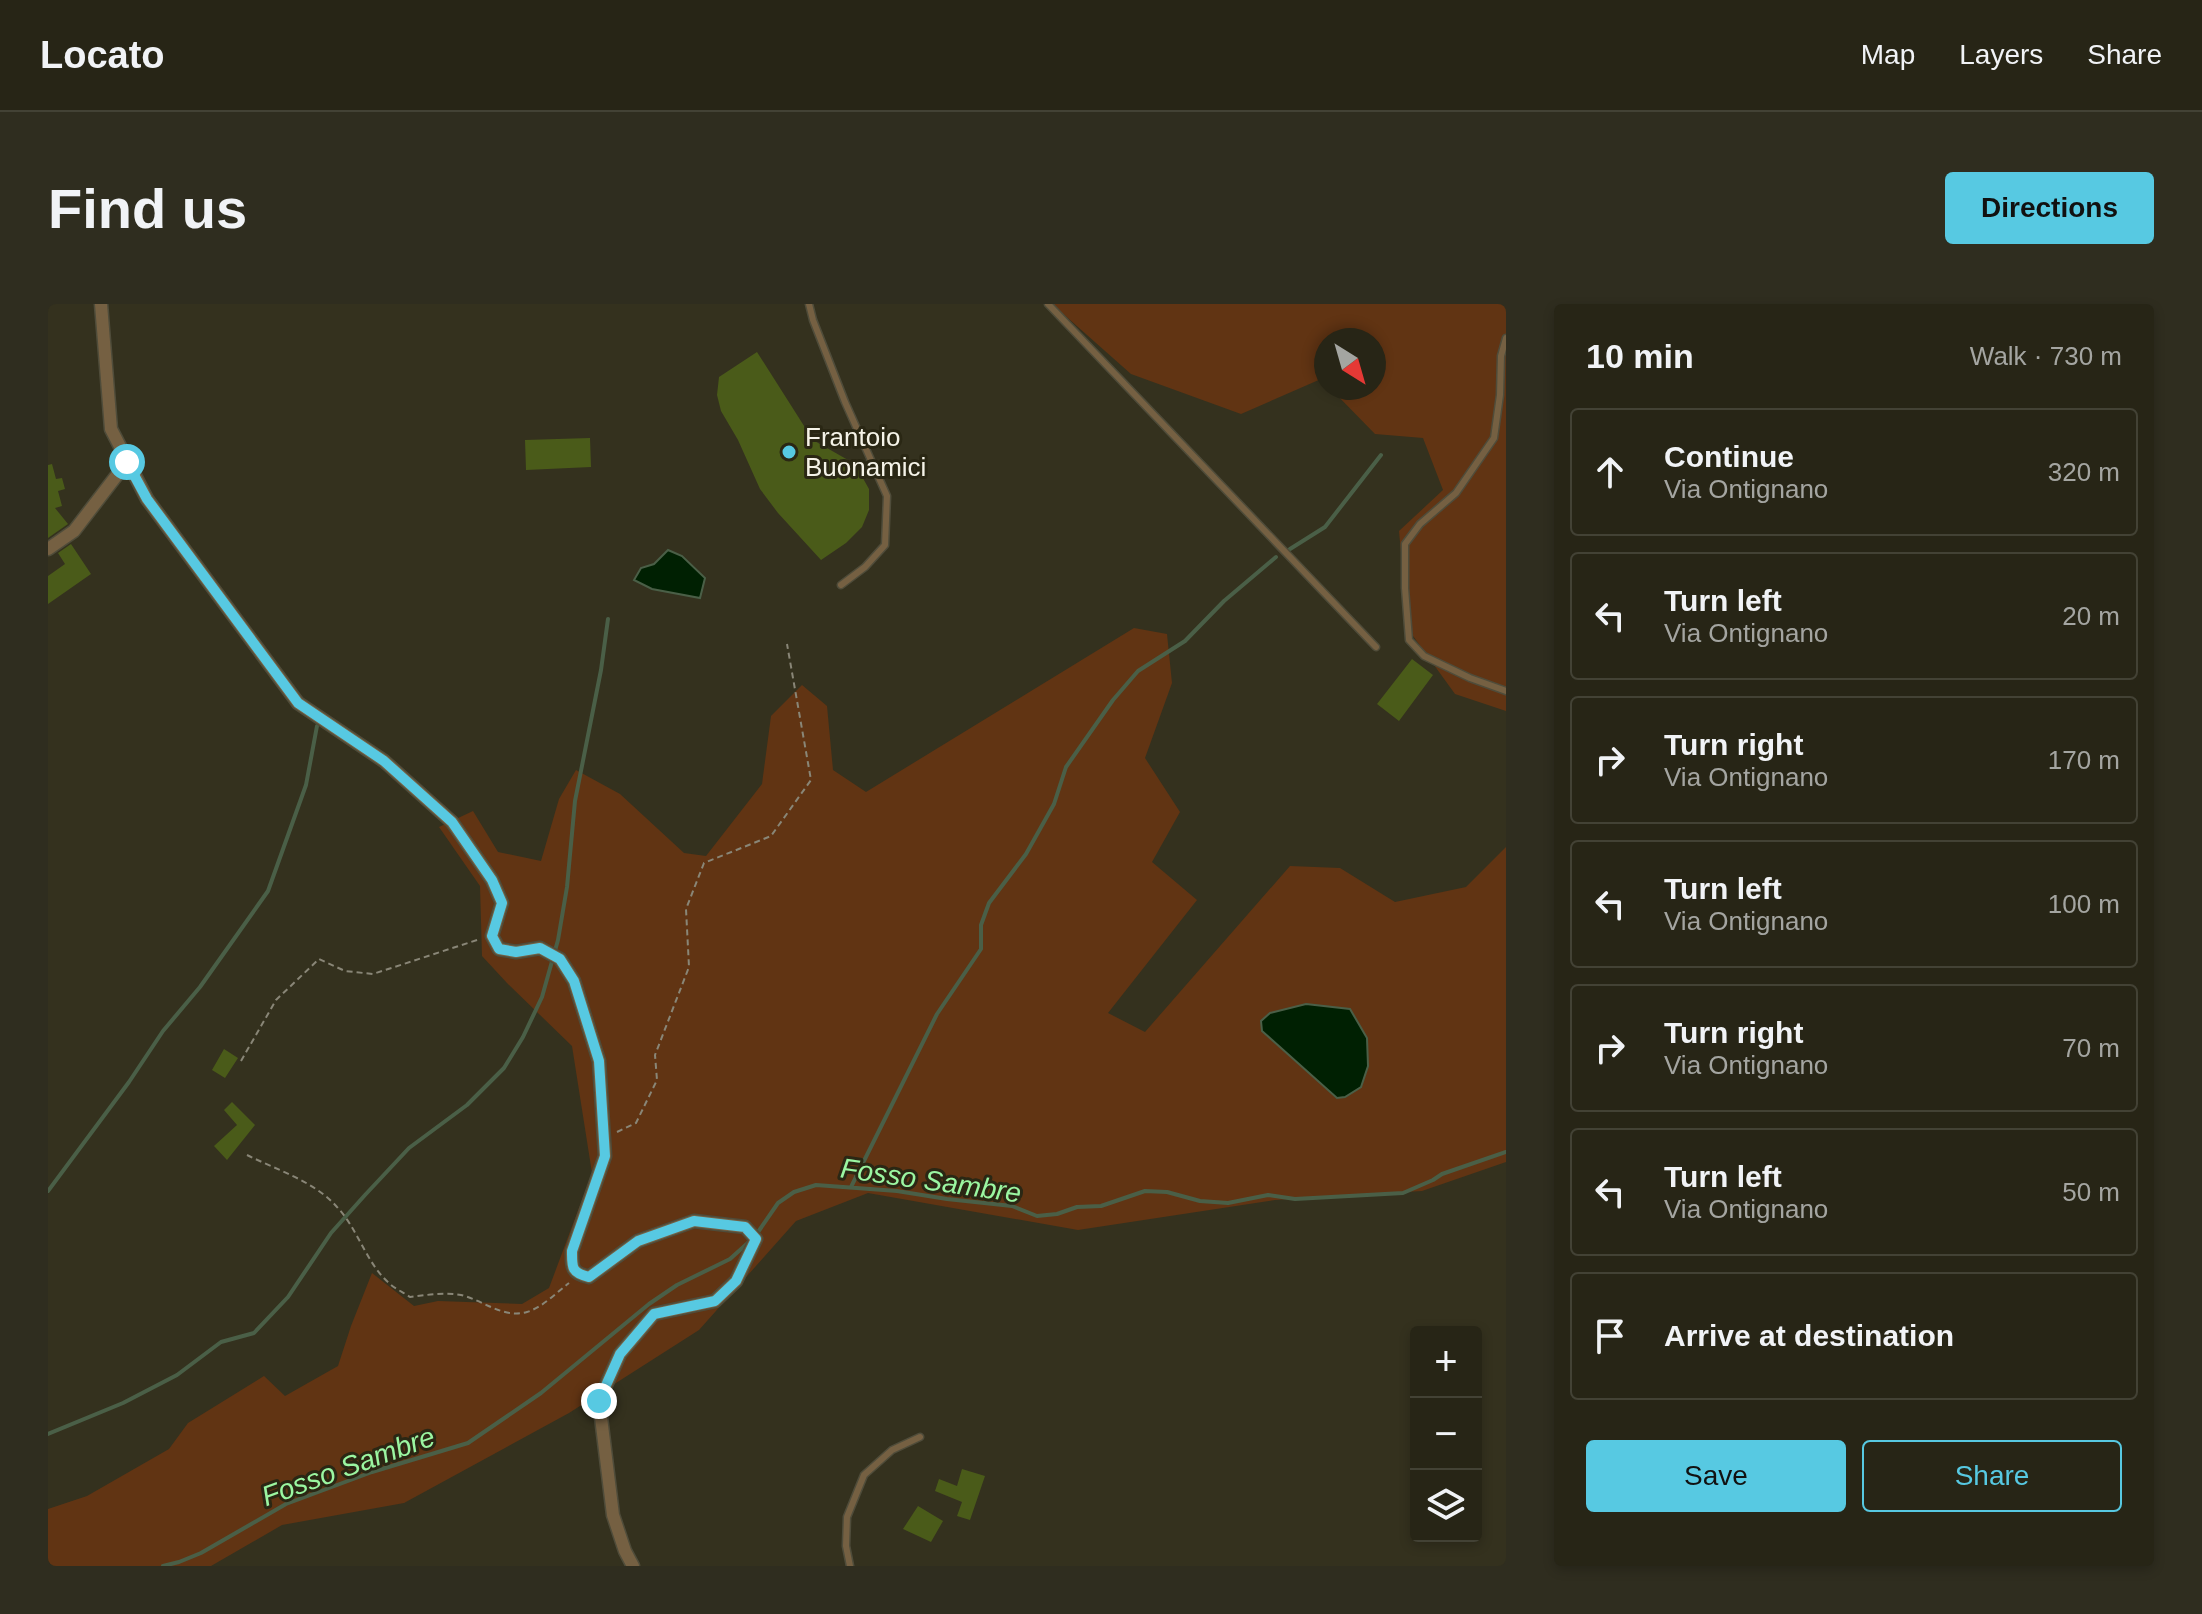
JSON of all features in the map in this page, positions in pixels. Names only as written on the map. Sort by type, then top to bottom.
[{"type":"street","points":[[101,304],[111,429],[147,499],[298,703],[384,761],[452,822],[492,880],[502,903],[492,936],[499,949],[516,952],[540,948],[560,959],[574,981],[599,1061],[605,1156],[572,1251],[572,1267],[579,1275],[589,1277],[638,1241],[694,1221],[745,1227],[756,1239],[736,1281],[715,1301],[654,1314],[620,1354],[599,1401],[613,1515],[633,1566]]},
{"type":"street","points":[[48,549],[74,531],[127,462]]},
{"type":"lane","points":[[809,304],[845,402],[887,496],[885,545],[865,567],[841,585]]},
{"type":"lane","points":[[1048,304],[1376,647]]},
{"type":"lane","points":[[1506,338],[1501,356],[1494,438],[1456,493],[1420,524],[1405,544],[1405,588],[1409,640],[1424,656],[1506,691]]},
{"type":"lane","points":[[850,1566],[846,1546],[847,1517],[864,1475],[892,1450],[920,1437]]},
{"type":"path","points":[[604,1138],[636,1123],[657,1080],[655,1055],[689,967],[686,909],[704,863],[771,836],[811,780],[787,644]]},
{"type":"path","points":[[241,1061],[276,1000],[319,959],[345,971],[373,974],[492,936]]},
{"type":"path","points":[[247,1155],[321,1190],[351,1224],[388,1283],[410,1297],[438,1293],[461,1295],[504,1313],[526,1312],[579,1275]]},
{"type":"shaded area","points":[[1052,304],[1506,304],[1506,711],[1455,694],[1408,629],[1399,531],[1443,490],[1423,438],[1375,434],[1342,400],[1386,400],[1386,328],[1314,328],[1314,382],[1241,414],[1131,374]]},
{"type":"shaded area","points":[[668,550],[682,556],[705,578],[700,598],[652,589],[634,580],[641,568],[654,564]]},
{"type":"shaded area","points":[[1134,628],[1167,634],[1172,683],[1145,758],[1180,812],[1152,862],[1197,900],[1108,1013],[1145,1032],[1290,866],[1340,868],[1395,902],[1466,887],[1506,847],[1506,1162],[1422,1191],[1275,1200],[1078,1230],[868,1193],[796,1221],[699,1330],[569,1413],[404,1503],[282,1525],[211,1566],[48,1566],[48,1509],[87,1496],[169,1449],[188,1423],[264,1376],[285,1396],[338,1366],[372,1273],[414,1306],[438,1301],[522,1304],[549,1288],[592,1173],[572,1046],[482,956],[480,886],[439,827],[473,811],[498,852],[541,861],[559,799],[576,770],[620,794],[684,853],[706,856],[762,784],[771,716],[802,685],[827,706],[833,770],[866,792]]},
{"type":"shaded area","points":[[1306,1004],[1350,1009],[1367,1038],[1368,1066],[1361,1087],[1345,1097],[1337,1098],[1262,1031],[1261,1021],[1270,1013]]},
{"type":"building","name":"Frantoio Buonamici","points":[[757,352],[813,440],[855,464],[869,489],[869,510],[862,527],[846,543],[821,560],[760,489],[721,411],[717,395],[719,377]]},
{"type":"building","points":[[590,438],[591,467],[526,470],[525,440]]},
{"type":"building","points":[[52,464],[56,479],[62,478],[65,489],[58,491],[62,506],[55,508],[68,524],[48,538],[48,465]]},
{"type":"building","points":[[71,544],[91,574],[48,604],[48,576],[65,564],[58,553]]},
{"type":"building","points":[[1412,659],[1433,675],[1399,721],[1377,704]]},
{"type":"building","points":[[224,1049],[238,1058],[225,1078],[212,1070]]},
{"type":"building","points":[[232,1102],[255,1125],[227,1160],[214,1146],[237,1125],[224,1110]]},
{"type":"building","points":[[962,1469],[985,1476],[970,1520],[957,1516],[962,1502],[935,1491],[939,1479],[957,1486]]},
{"type":"building","points":[[918,1506],[943,1521],[931,1542],[903,1529]]},
{"type":"waterway","points":[[1290,549],[1325,527],[1381,455]]},
{"type":"waterway","points":[[851,1187],[937,1014],[981,949],[981,925],[989,903],[1026,854],[1054,804],[1066,767],[1113,700],[1138,671],[1185,641],[1224,601],[1276,557]]},
{"type":"waterway","points":[[48,1434],[123,1403],[177,1375],[221,1342],[254,1333],[288,1297],[331,1233],[409,1148],[467,1105],[504,1068],[542,997],[558,940],[567,887],[575,801],[608,619]]},
{"type":"waterway","points":[[48,1191],[268,891],[306,785],[317,726]]},
{"type":"waterway","name":"Fosso Sambre","points":[[756,1235],[778,1203],[794,1192],[816,1185],[897,1191],[1012,1206],[1037,1216],[1057,1214],[1077,1207],[1101,1206],[1145,1191],[1228,1203],[1268,1195],[1295,1199],[1403,1193],[1442,1174],[1506,1152]]},
{"type":"waterway","name":"Fosso Sambre","points":[[163,1566],[201,1553],[286,1504],[372,1472],[468,1443],[541,1393],[649,1304],[677,1285],[730,1259],[750,1241]]},
{"type":"place","name":"Frantoio Buonamici","points":[[789,452]]},
{"type":"route","points":[[127,462],[147,499],[298,703],[384,761],[452,822],[492,880],[502,903],[492,936],[499,949],[516,952],[540,948],[560,959],[574,981],[599,1061],[605,1156],[572,1251],[572,1267],[579,1275],[589,1277],[638,1241],[694,1221],[745,1227],[756,1239],[736,1281],[715,1301],[654,1314],[620,1354],[599,1401]]}]
